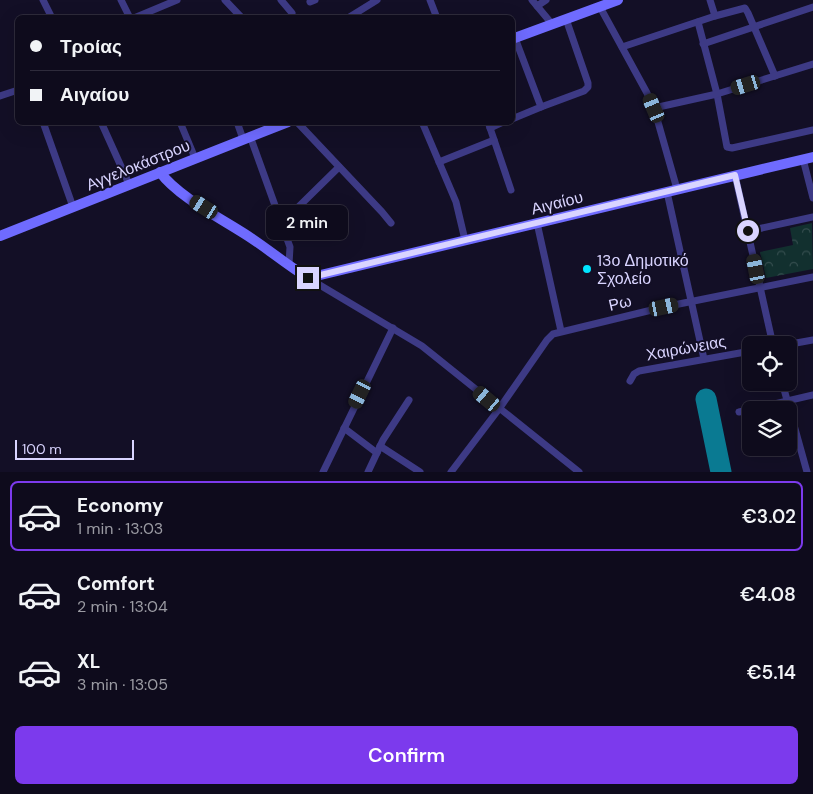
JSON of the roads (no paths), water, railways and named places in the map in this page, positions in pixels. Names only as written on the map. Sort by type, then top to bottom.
[{"type":"street","points":[[43,0],[50,15]]},
{"type":"street","points":[[121,0],[128,15]]},
{"type":"street","points":[[141,15],[177,0]]},
{"type":"street","points":[[225,0],[239,15]]},
{"type":"street","points":[[282,0],[292,13]]},
{"type":"street","points":[[353,15],[377,0]]},
{"type":"street","points":[[430,0],[436,15]]},
{"type":"street","points":[[546,0],[535,3],[552,24]]},
{"type":"street","points":[[515,39],[618,0]]},
{"type":"street","points":[[710,0],[715,16]]},
{"type":"street","points":[[600,7],[641,80],[654,108],[677,189]]},
{"type":"street","points":[[703,44],[813,7]]},
{"type":"street","points":[[622,47],[715,16],[746,8],[775,76]]},
{"type":"street","points":[[515,118],[584,91],[588,87],[566,20]]},
{"type":"street","points":[[698,22],[717,94],[727,147],[732,148],[813,130]]},
{"type":"street","points":[[515,42],[541,107]]},
{"type":"street","points":[[654,108],[717,94],[813,64]]},
{"type":"street","points":[[0,96],[15,91]]},
{"type":"street","points":[[44,125],[73,207]]},
{"type":"street","points":[[102,125],[129,184]]},
{"type":"street","points":[[181,125],[195,158]]},
{"type":"street","points":[[239,125],[247,138],[290,247],[289,264]]},
{"type":"street","name":"Αγγελοκάστρου","points":[[0,236],[280,125]]},
{"type":"street","points":[[300,125],[382,212],[390,223]]},
{"type":"street","points":[[423,125],[456,202],[465,240]]},
{"type":"street","points":[[489,125],[511,190]]},
{"type":"street","points":[[439,162],[494,140]]},
{"type":"street","points":[[808,158],[813,198]]},
{"type":"street","name":"Αιγαίου","points":[[308,278],[808,158]]},
{"type":"street","points":[[281,224],[339,167]]},
{"type":"street","points":[[160,172],[165,179],[189,198],[308,278],[393,328],[436,357],[579,472]]},
{"type":"street","points":[[735,175],[771,336]]},
{"type":"street","points":[[666,192],[704,359]]},
{"type":"street","points":[[748,231],[813,217]]},
{"type":"street","points":[[538,223],[561,331]]},
{"type":"street","name":"Ρω","points":[[451,472],[553,334],[692,301],[813,277]]},
{"type":"street","points":[[323,472],[393,328]]},
{"type":"street","points":[[797,343],[813,340]]},
{"type":"street","name":"Χαιρώνειας","points":[[630,381],[634,374],[639,371],[742,353]]},
{"type":"street","points":[[791,401],[813,396]]},
{"type":"street","points":[[368,472],[378,449],[409,400]]},
{"type":"street","points":[[344,428],[420,472]]},
{"type":"street","points":[[797,439],[806,472]]},
{"type":"place","name":"13ο Δημοτικό Σχολείο","points":[[587,269]]}]
